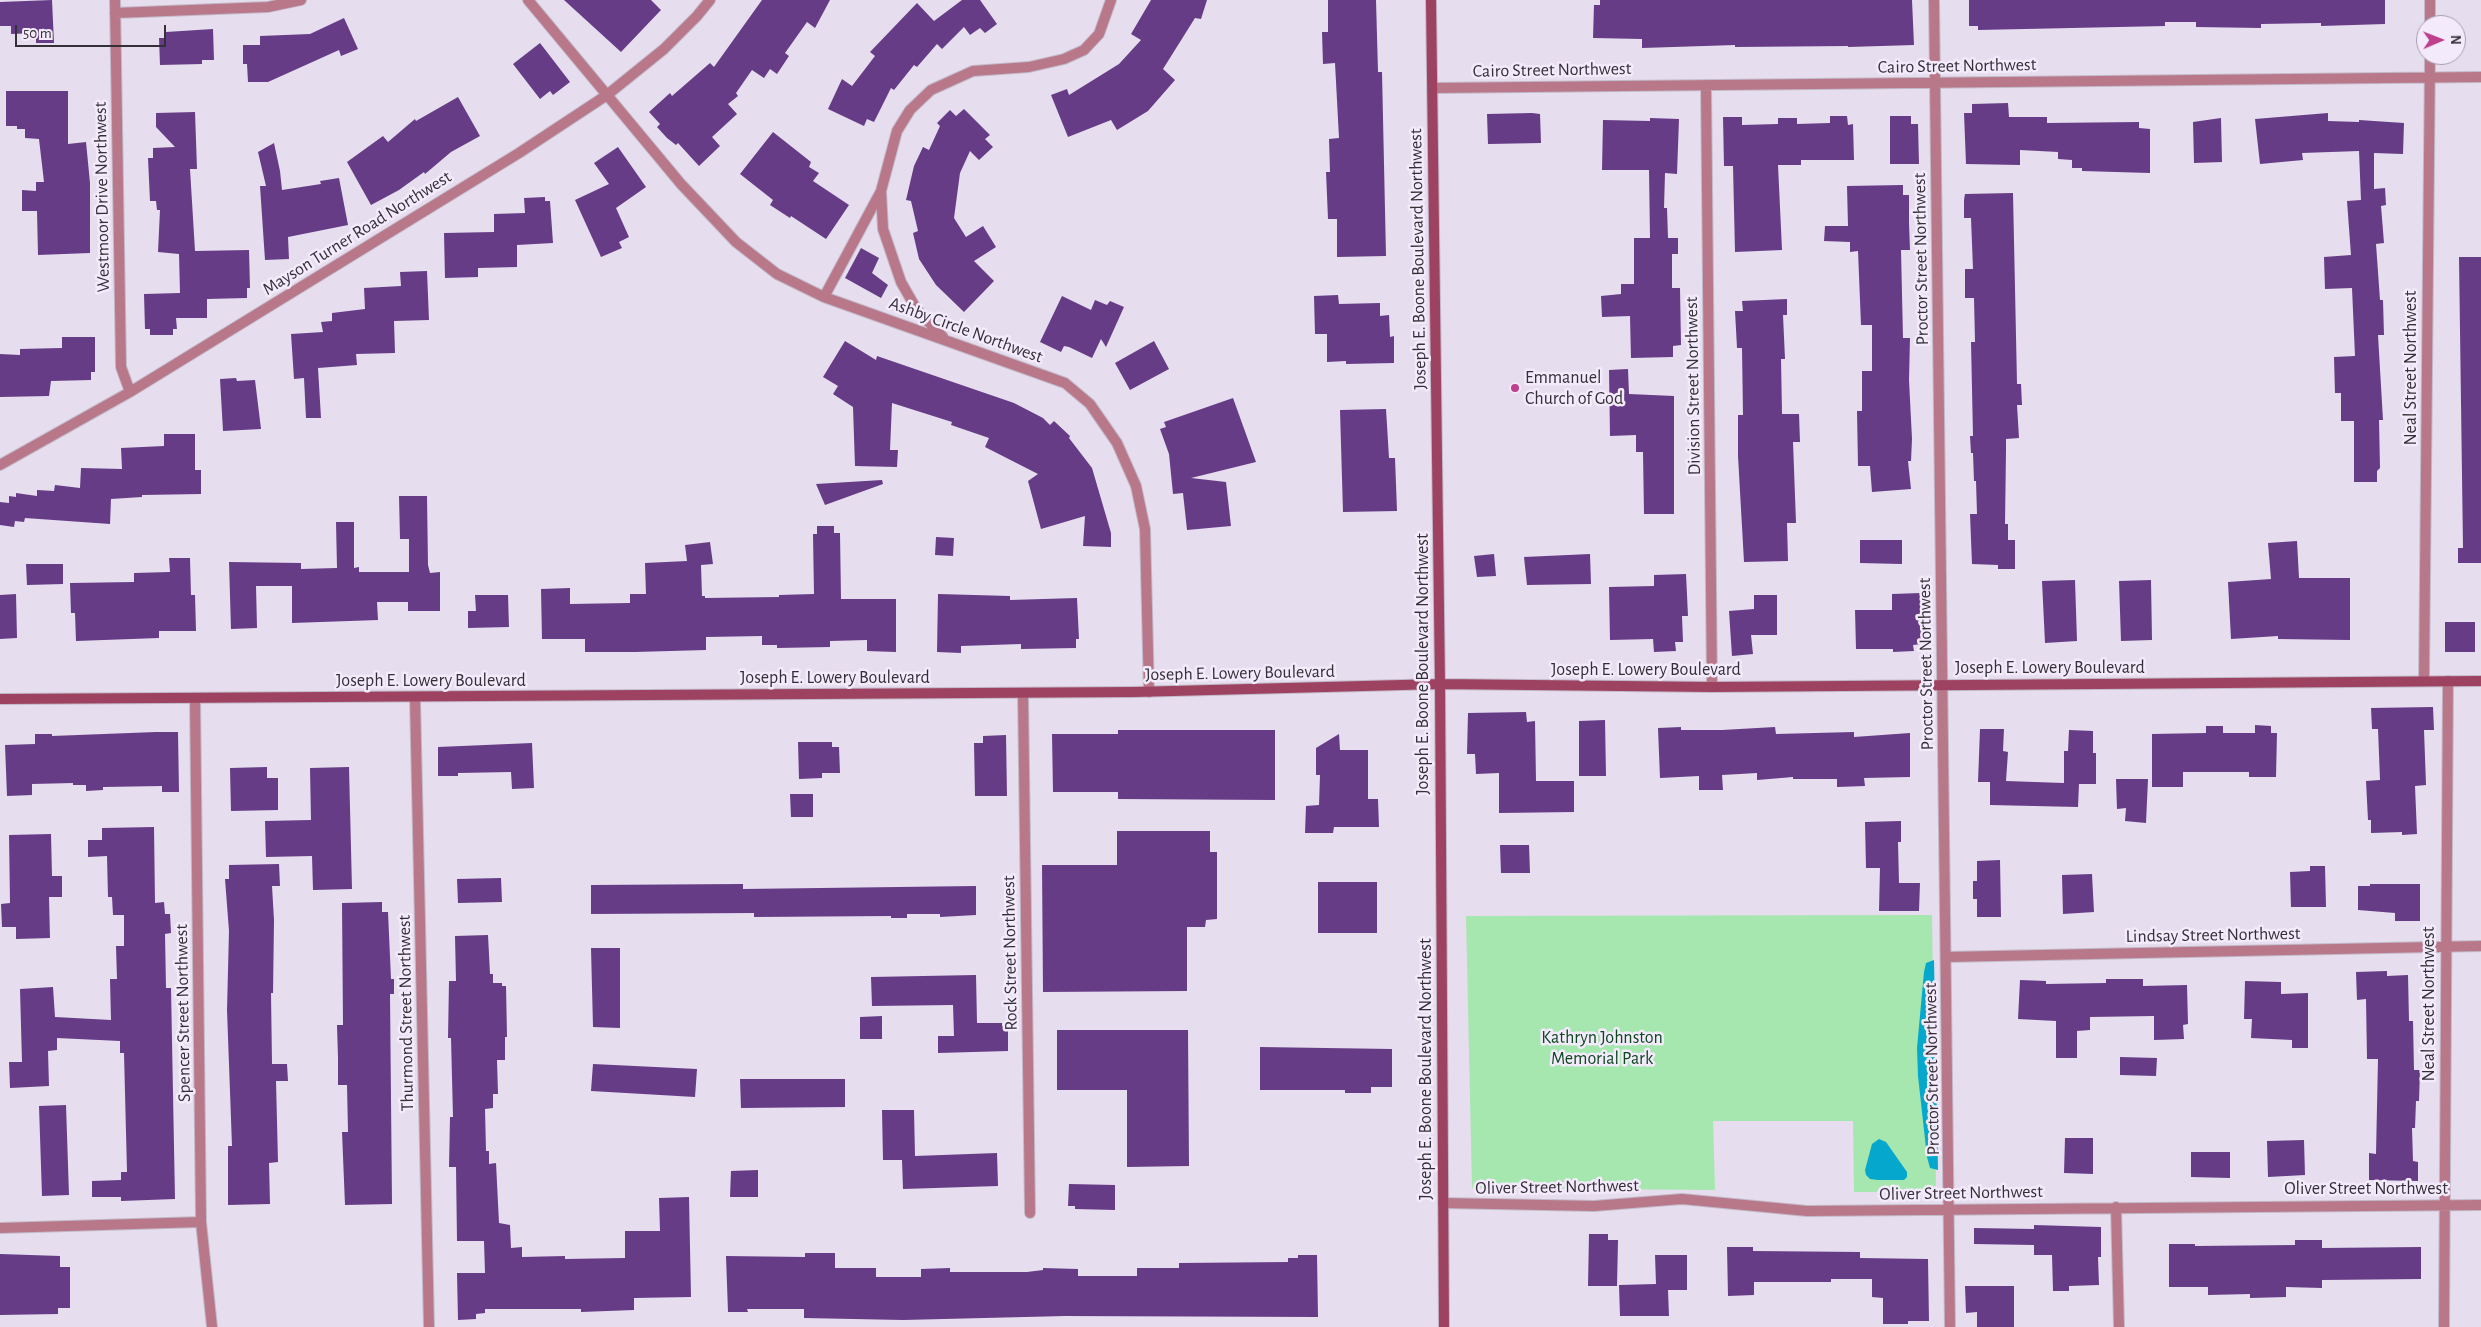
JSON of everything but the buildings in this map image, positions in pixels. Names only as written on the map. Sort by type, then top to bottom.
[{"type":"main road","name":"Joseph E. Boone Boulevard Northwest","points":[[1432,0],[1440,684],[1444,1327]]},
{"type":"main road","name":"Joseph E. Lowery Boulevard","points":[[0,699],[415,698],[1149,692],[1440,684],[1712,687],[2481,681]]},
{"type":"street","name":"Westmoor Drive Northwest","points":[[115,0],[121,367],[130,392]]},
{"type":"street","points":[[115,13],[268,7],[300,0]]},
{"type":"street","name":"Ashby Circle Northwest","points":[[528,0],[682,184],[736,242],[777,274],[824,297],[1065,383],[1090,404],[1117,443],[1136,486],[1145,529],[1149,692]]},
{"type":"street","name":"Mayson Turner Road Northwest","points":[[0,465],[130,392],[519,153],[607,95],[664,49],[710,0]]},
{"type":"street","points":[[824,297],[881,190],[897,131],[910,110],[931,90],[973,71],[1029,67],[1064,59],[1084,50],[1099,34],[1112,0]]},
{"type":"street","name":"Proctor Street Northwest","points":[[1934,0],[1950,1327]]},
{"type":"street","points":[[2430,0],[2430,15]]},
{"type":"street","name":"Neal Street Northwest","points":[[2424,682],[2430,65]]},
{"type":"street","name":"Cairo Street Northwest","points":[[1432,88],[2481,77]]},
{"type":"street","name":"Division Street Northwest","points":[[1706,85],[1712,687]]},
{"type":"street","points":[[881,190],[884,229],[901,282],[917,310],[946,339]]},
{"type":"street","name":"Neal Street Northwest","points":[[2444,1327],[2448,681]]},
{"type":"street","name":"Rock Street Northwest","points":[[1023,693],[1030,1213]]},
{"type":"street","name":"Spencer Street Northwest","points":[[195,698],[201,1222],[212,1327]]},
{"type":"street","name":"Thurmond Street Northwest","points":[[415,698],[429,1327]]},
{"type":"street","name":"Lindsay Street Northwest","points":[[1946,957],[2481,946]]},
{"type":"street","name":"Oliver Street Northwest","points":[[1443,1203],[1594,1206],[1682,1199],[1808,1211],[2481,1205]]},
{"type":"street","points":[[2116,1207],[2119,1327]]},
{"type":"street","points":[[0,1228],[201,1222]]},
{"type":"green space","name":"Kathryn Johnston Memorial Park","points":[[1932,915],[1936,1192],[1854,1192],[1853,1121],[1713,1121],[1715,1190],[1472,1188],[1466,916]]},
{"type":"water","points":[[1934,960],[1938,1170],[1930,1168],[1927,1157],[1918,1076],[1917,1048],[1924,972],[1926,963]]},
{"type":"water","points":[[1879,1139],[1886,1142],[1907,1172],[1907,1177],[1904,1180],[1870,1179],[1866,1175],[1865,1170],[1872,1144]]},
{"type":"place","name":"Emmanuel Church of God","points":[[1515,388]]}]
